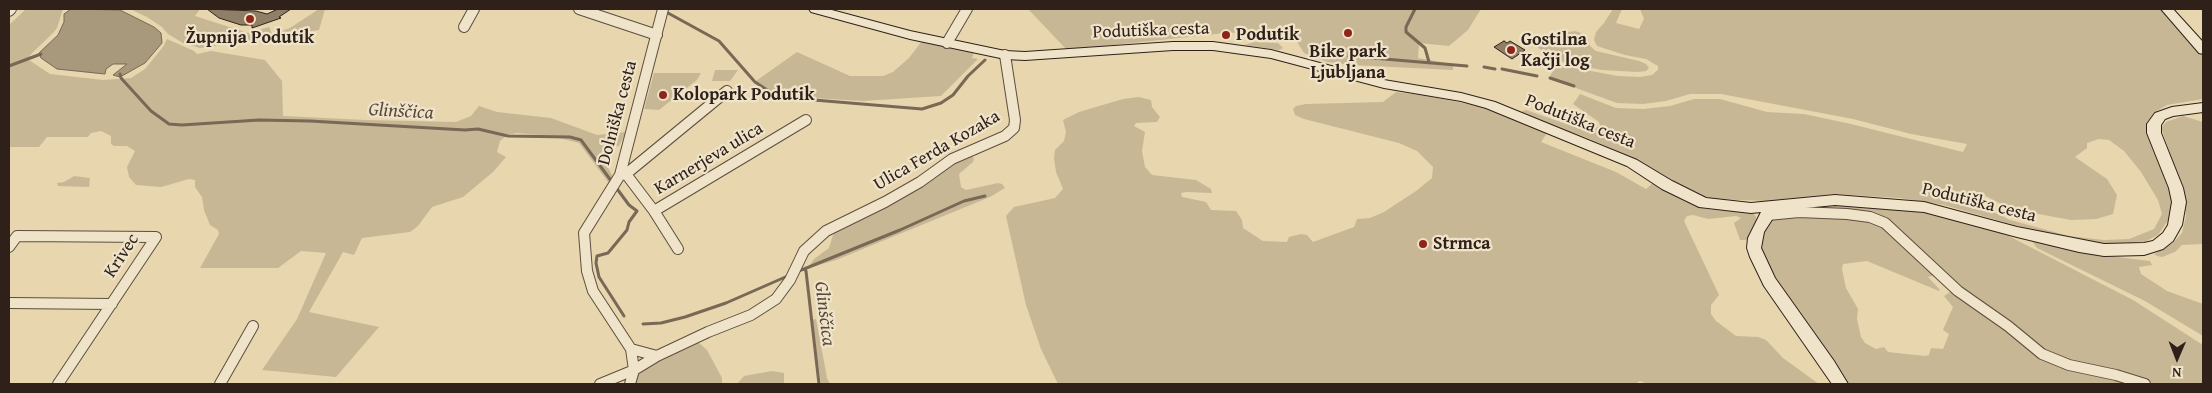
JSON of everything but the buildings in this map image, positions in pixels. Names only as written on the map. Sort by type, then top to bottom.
[{"type":"street","points":[[464,27],[474,9]]},
{"type":"street","points":[[579,9],[657,34]]},
{"type":"street","name":"Dolniška cesta","points":[[630,384],[634,370],[631,349],[600,304],[593,290],[587,271],[584,233],[587,225],[619,180],[625,150],[663,9]]},
{"type":"street","name":"Podutiška cesta","points":[[815,9],[850,20],[1005,55],[1025,56],[1173,46],[1213,46],[1271,54],[1325,66],[1384,84],[1461,97],[1490,105],[1632,163],[1690,198],[1717,205],[1768,211],[1836,200],[1924,206],[2079,246],[2123,251],[2144,249],[2158,244],[2168,237],[2178,214],[2176,188],[2154,133],[2154,124],[2160,116],[2187,109],[2203,108]]},
{"type":"street","points":[[947,43],[967,9]]},
{"type":"street","points":[[2167,9],[2203,50]]},
{"type":"street","name":"Ulica Ferda Kozaka","points":[[657,356],[708,332],[750,316],[776,299],[790,280],[804,251],[826,231],[920,182],[952,159],[994,142],[1014,128],[1015,120],[1005,55]]},
{"type":"street","points":[[678,248],[654,211],[619,180],[727,91]]},
{"type":"street","points":[[2187,109],[2203,120]]},
{"type":"street","name":"Karnerjeva ulica","points":[[654,211],[806,120]]},
{"type":"street","points":[[1840,384],[1830,366],[1769,282],[1757,257],[1754,248],[1757,231],[1768,211],[1847,214],[1870,217],[1885,223],[1958,291],[2008,326],[2042,354],[2069,365],[2116,375],[2145,384]]},
{"type":"street","name":"Krivec","points":[[9,247],[17,236],[156,237],[58,384]]},
{"type":"street","points":[[9,303],[112,304]]},
{"type":"street","points":[[220,384],[253,326]]},
{"type":"street","points":[[631,349],[657,356]]},
{"type":"street","points":[[600,384],[634,370],[657,356]]},
{"type":"shaded area","points":[[26,9],[63,9],[57,28],[30,55],[29,60],[50,74],[103,80],[131,78],[145,69],[163,47],[167,39],[197,54],[211,51],[265,60],[282,81],[283,116],[456,122],[471,116],[479,106],[497,112],[551,118],[597,135],[626,132],[619,146],[613,147],[606,155],[605,162],[614,179],[610,183],[579,143],[552,136],[517,133],[507,135],[500,141],[497,152],[506,157],[493,172],[463,197],[432,207],[418,226],[410,232],[362,238],[354,255],[343,252],[309,312],[379,327],[336,377],[262,370],[297,319],[326,253],[301,251],[278,268],[200,268],[219,234],[218,230],[210,225],[204,210],[202,197],[195,187],[195,180],[189,179],[161,187],[136,185],[129,177],[127,167],[135,151],[127,146],[114,146],[111,144],[111,136],[101,131],[91,133],[88,137],[47,137],[39,147],[9,147],[9,25]]},
{"type":"shaded area","points":[[71,9],[120,10],[154,27],[161,33],[162,43],[145,63],[120,77],[113,75],[127,64],[113,64],[106,69],[105,74],[57,69],[41,58],[39,53],[58,35],[64,22],[64,14]]},
{"type":"shaded area","points":[[130,9],[200,9],[195,16],[248,33],[269,27],[272,34],[290,28],[319,9],[325,9],[319,30],[200,48],[183,43],[147,17]]},
{"type":"shaded area","points":[[1028,9],[1481,9],[1468,30],[1449,46],[1419,43],[1418,58],[1453,64],[1453,70],[1327,62],[1304,53],[1294,37],[1274,31],[1225,33],[1067,50]]},
{"type":"shaded area","points":[[1613,9],[1622,9],[1616,23],[1639,29],[1644,19],[1640,9],[2162,9],[2203,56],[2203,99],[2167,105],[2155,112],[2147,122],[2149,133],[2172,187],[2173,213],[2158,235],[2131,246],[2095,244],[2049,235],[1944,205],[1900,198],[1834,194],[1767,201],[1713,199],[1697,195],[1636,159],[1585,137],[1522,115],[1522,111],[1526,110],[1578,128],[1593,129],[1600,126],[1599,122],[1573,104],[1580,94],[1616,108],[1644,109],[1670,106],[1694,99],[1720,99],[1767,112],[1804,114],[1851,124],[1963,152],[1967,144],[1911,134],[1853,119],[1721,94],[1690,94],[1666,101],[1643,104],[1617,103],[1554,80],[1550,76],[1556,66],[1618,76],[1640,77],[1652,75],[1658,70],[1658,66],[1646,59],[1625,55],[1597,46],[1594,40],[1596,32]],"holes":[[[2099,139],[2109,140],[2124,151],[2141,172],[2158,200],[2162,214],[2154,229],[2129,239],[2104,240],[2069,236],[2010,220],[1987,209],[1980,193],[2011,209],[2071,220],[2096,219],[2113,214],[2117,195],[2107,179],[2075,157],[2087,148],[2087,143]]]},
{"type":"shaded area","points":[[1575,31],[1581,33],[1580,40],[1588,39],[1590,46],[1596,51],[1639,61],[1646,64],[1649,68],[1646,71],[1638,72],[1602,70],[1575,65],[1556,60],[1537,47],[1538,41],[1553,40],[1563,33]]},
{"type":"shaded area","points":[[922,41],[974,53],[972,58],[978,59],[941,96],[863,101],[796,97],[774,95],[756,81],[797,52],[850,76],[883,76],[893,72],[909,58]]},
{"type":"shaded area","points":[[1254,42],[1278,43],[1283,48],[1279,50],[1244,45]]},
{"type":"shaded area","points":[[715,70],[738,70],[730,81],[712,81]]},
{"type":"shaded area","name":"Kolopark Podutik","points":[[654,73],[701,73],[697,80],[659,110],[644,109]]},
{"type":"shaded area","points":[[1396,92],[1423,95],[1488,108],[1547,133],[1541,142],[1616,172],[1646,189],[1654,182],[1684,201],[1706,209],[1753,213],[1757,222],[1748,240],[1740,240],[1734,223],[1741,218],[1736,216],[1708,219],[1693,215],[1687,216],[1684,221],[1719,295],[1711,305],[1711,314],[1716,321],[1736,336],[1758,337],[1766,340],[1783,358],[1819,384],[1648,384],[1640,381],[1635,384],[1058,384],[1041,349],[1026,305],[1006,216],[1014,207],[1055,198],[1063,189],[1056,172],[1054,158],[1055,150],[1064,141],[1066,132],[1063,120],[1079,112],[1123,99],[1139,97],[1151,100],[1152,107],[1160,117],[1157,122],[1136,123],[1134,126],[1145,132],[1142,151],[1145,167],[1152,175],[1196,180],[1211,189],[1212,193],[1186,192],[1181,193],[1182,197],[1206,202],[1211,210],[1236,211],[1242,220],[1243,228],[1263,241],[1287,242],[1289,237],[1301,234],[1307,235],[1313,242],[1354,227],[1357,219],[1370,218],[1384,212],[1432,178],[1433,167],[1417,151],[1399,143],[1304,119],[1295,115],[1293,109],[1296,106],[1306,104],[1383,102]]},
{"type":"shaded area","points":[[2183,116],[2203,122],[2203,244],[2182,245],[2175,252],[2162,257],[2154,254],[2173,243],[2182,233],[2186,216],[2184,193],[2161,128],[2166,122]]},
{"type":"shaded area","points":[[970,155],[974,158],[973,162],[959,174],[961,187],[966,190],[998,183],[1002,184],[1005,188],[990,197],[836,260],[812,267],[810,265],[814,259],[829,248],[834,232],[949,164]]},
{"type":"shaded area","points":[[74,176],[90,178],[89,187],[58,186],[57,183],[64,182]]},
{"type":"shaded area","points":[[1839,204],[1934,213],[1999,231],[2133,300],[2203,345],[2203,384],[2152,384],[2045,354],[1974,301],[1887,222],[1809,210],[1807,206]]},
{"type":"shaded area","points":[[1805,215],[1871,219],[1885,226],[1936,275],[1928,277],[1939,291],[1867,261],[1843,264],[1842,269],[1846,288],[1858,309],[1857,319],[1861,337],[1865,343],[1876,349],[1884,347],[1888,352],[1925,356],[1929,355],[1931,348],[1943,349],[1949,334],[1943,330],[1953,307],[1944,296],[1950,292],[1956,292],[2029,347],[2141,384],[1847,384],[1773,281],[1760,249],[1760,238],[1771,220]]},
{"type":"shaded area","points":[[2031,240],[2093,254],[2150,261],[2152,265],[2139,267],[2141,274],[2167,291],[2203,304],[2203,336],[2145,301],[2037,248]]},
{"type":"shaded area","points":[[816,319],[827,378],[830,384],[821,384],[812,320]]},
{"type":"shaded area","points":[[698,342],[707,350],[722,378],[722,384],[635,384],[638,375],[663,356]]},
{"type":"shaded area","points":[[772,371],[784,373],[784,384],[737,384],[744,376]]},
{"type":"waterway","points":[[1415,9],[1406,27],[1406,32],[1425,48],[1429,62]]},
{"type":"waterway","points":[[668,13],[719,41],[755,82],[778,97],[922,109],[941,103],[953,95],[968,76],[985,60]]},
{"type":"waterway","points":[[9,66],[41,54]]},
{"type":"waterway","points":[[1349,56],[1467,66]]},
{"type":"waterway","points":[[1484,67],[1495,69]]},
{"type":"waterway","points":[[1502,69],[1537,76]]},
{"type":"waterway","name":"Glinščica","points":[[120,74],[121,78],[151,111],[169,124],[182,125],[259,120],[310,121],[465,130],[478,129],[508,136],[570,137],[581,140],[629,205],[637,211],[629,222],[627,230],[608,253],[597,256],[596,263],[599,277],[624,316]]},
{"type":"waterway","points":[[1550,78],[1574,86]]},
{"type":"waterway","points":[[804,269],[900,230],[964,201],[985,196]]},
{"type":"waterway","name":"Glinščica","points":[[798,271],[804,269]]},
{"type":"waterway","name":"Glinščica","points":[[804,269],[806,271],[819,384]]},
{"type":"waterway","name":"Glinščica","points":[[643,324],[661,323],[685,317],[726,303],[790,275]]},
{"type":"place","name":"Župnija Podutik","points":[[250,19]]},
{"type":"place","name":"Bike park Ljubljana","points":[[1348,33]]},
{"type":"place","name":"Podutik","points":[[1226,35]]},
{"type":"place","name":"Gostilna Kačji log","points":[[1511,50]]},
{"type":"place","name":"Kolopark Podutik","points":[[663,95]]},
{"type":"place","name":"Strmca","points":[[1423,244]]}]
